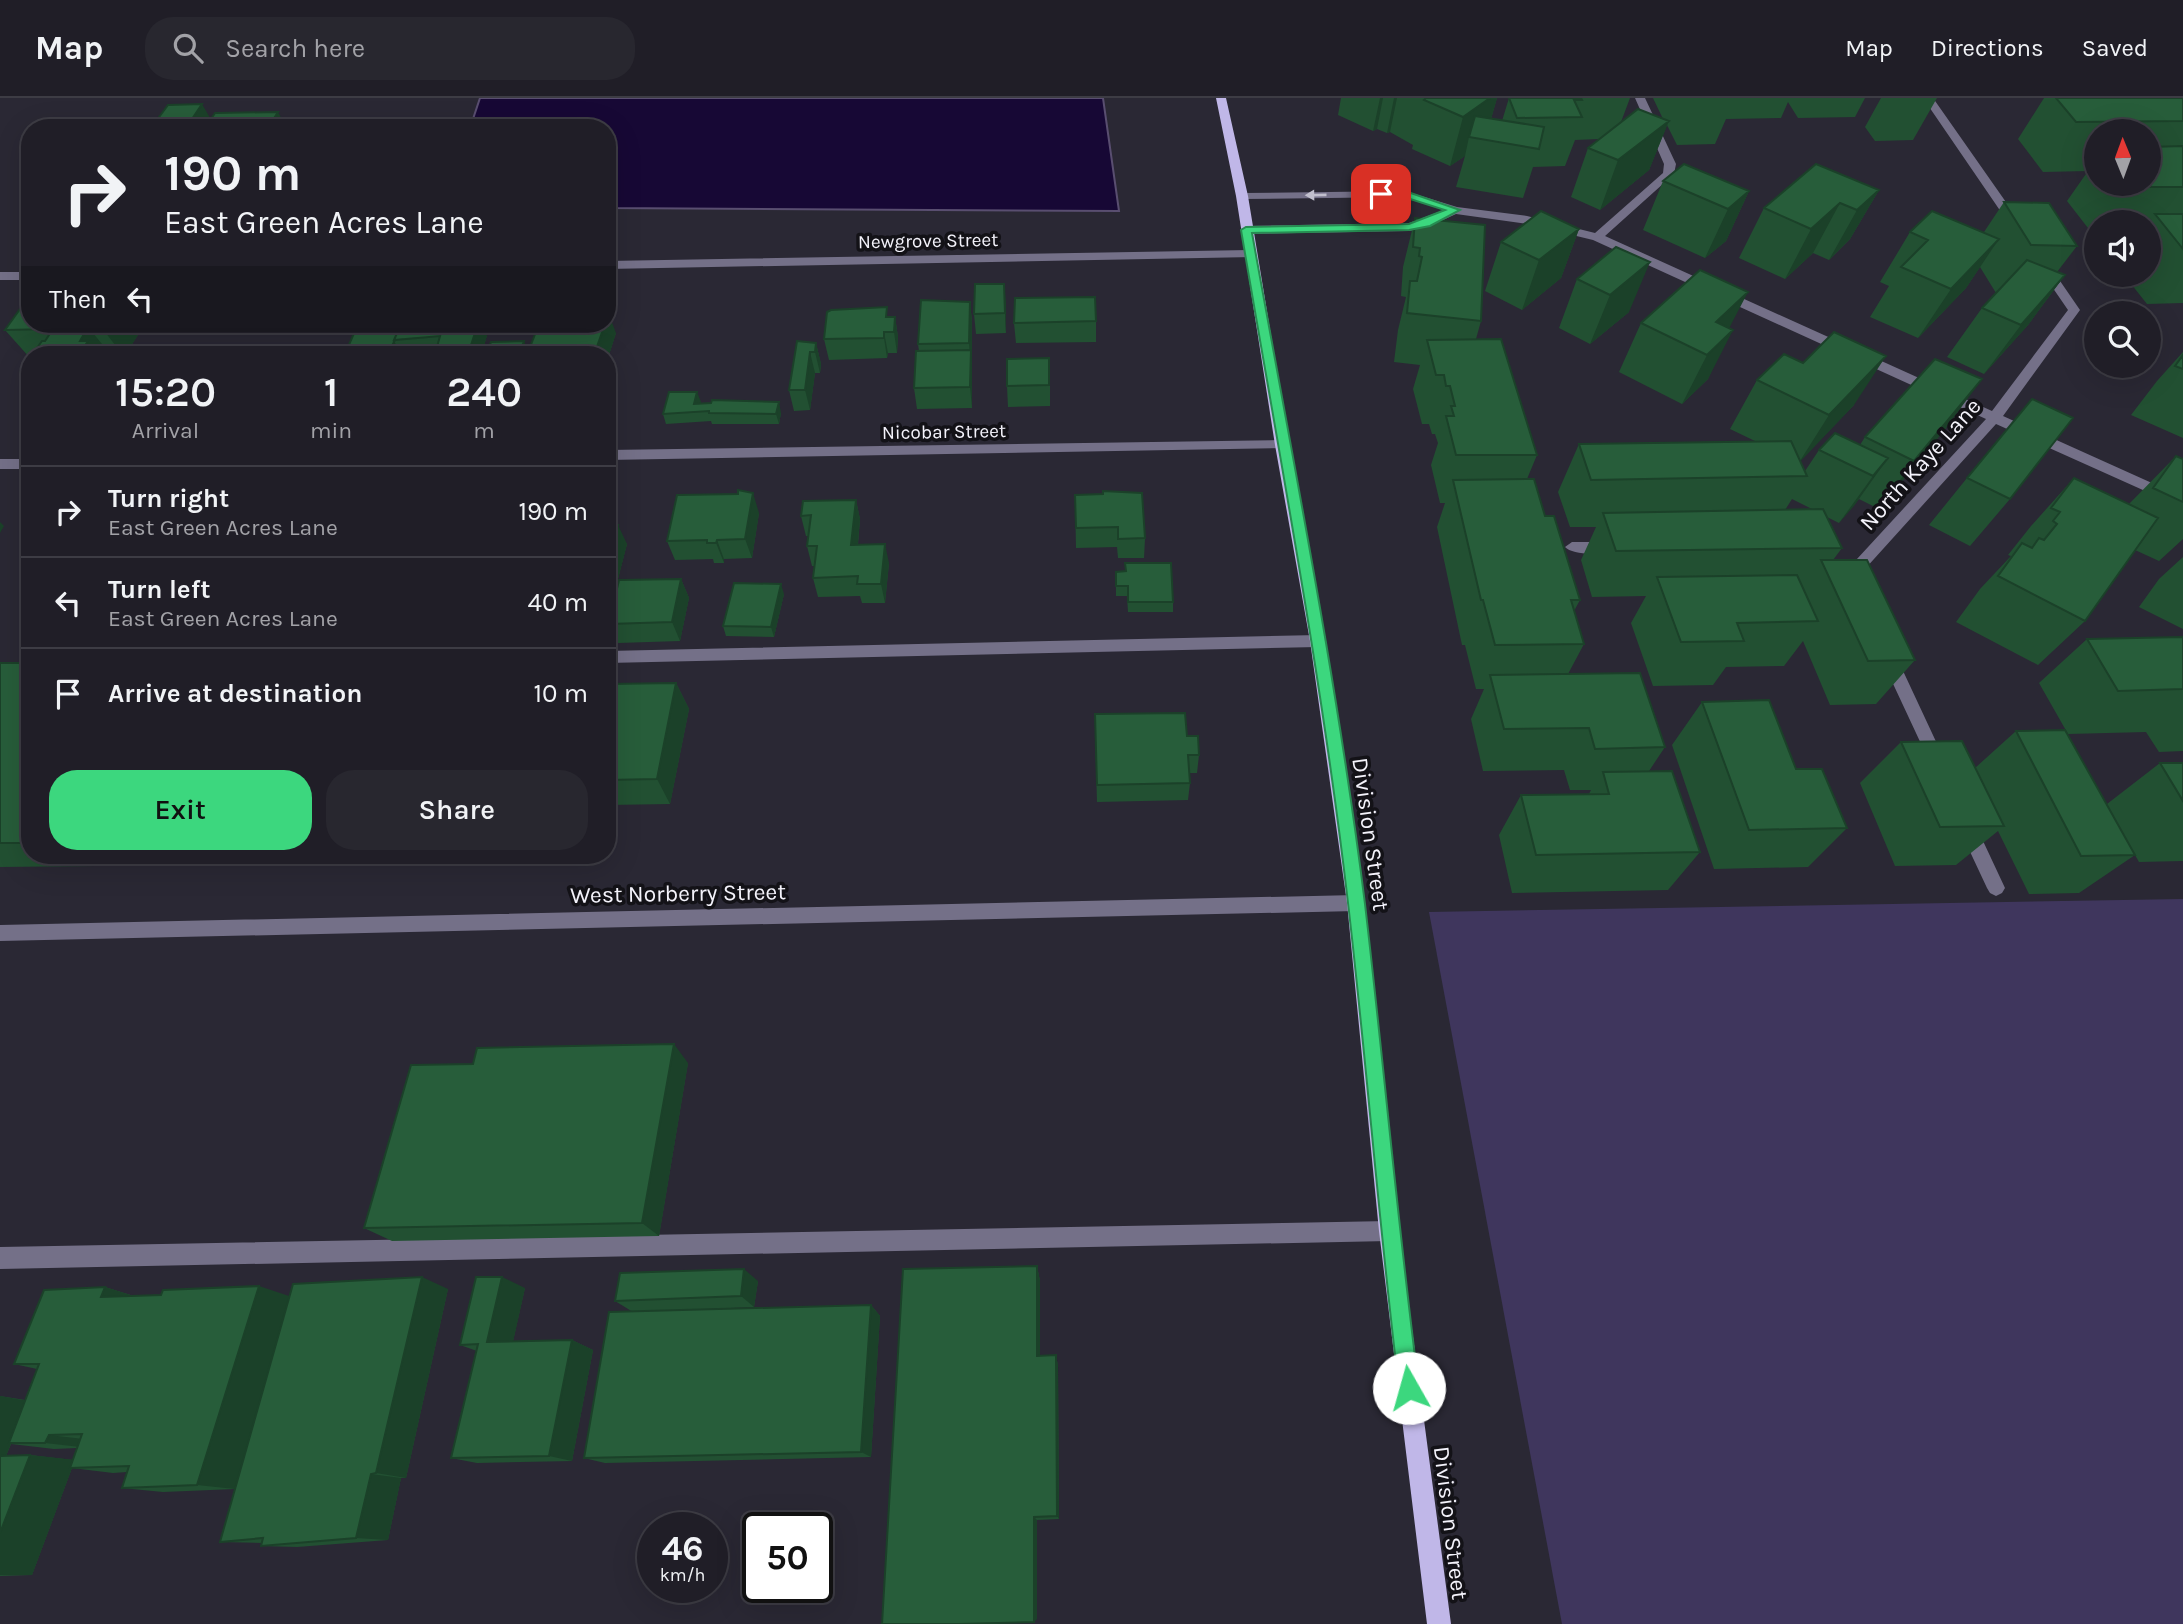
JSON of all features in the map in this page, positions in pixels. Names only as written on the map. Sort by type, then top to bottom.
[{"type":"main road","name":"Division Street","points":[[1221,98],[1242,196],[1282,445],[1318,641],[1356,903],[1389,1231],[1439,1624]]},
{"type":"street","points":[[1597,237],[1668,174],[1670,163],[1640,98]]},
{"type":"street","name":"North Kaye Lane","points":[[1848,577],[1994,418],[2074,310],[1928,98]]},
{"type":"street","points":[[1242,196],[1405,194],[1455,210],[1527,220],[1597,237],[2183,503]]},
{"type":"street","points":[[1246,230],[1409,227],[1426,223],[1455,210]]},
{"type":"street","name":"Newgrove Street","points":[[616,265],[1250,254]]},
{"type":"street","points":[[0,276],[21,276]]},
{"type":"street","name":"Nicobar Street","points":[[616,455],[1282,445]]},
{"type":"street","points":[[0,464],[21,464]]},
{"type":"street","points":[[1572,547],[1627,546]]},
{"type":"street","points":[[616,657],[1318,641]]},
{"type":"street","points":[[1885,650],[1944,776]]},
{"type":"street","points":[[1961,813],[1996,888]]},
{"type":"street","name":"West Norberry Street","points":[[0,933],[1356,903]]},
{"type":"street","points":[[0,1258],[1389,1231]]},
{"type":"shaded area","points":[[480,98],[1103,98],[1119,211],[616,208],[616,119],[473,119]]},
{"type":"shaded area","points":[[2183,899],[2183,1624],[1562,1624],[1429,912]]},
{"type":"building","points":[[1490,98],[1463,117],[1424,100]]},
{"type":"building","points":[[1509,98],[1581,98],[1582,100],[1574,100],[1582,117],[1517,118]]},
{"type":"building","points":[[2056,98],[2183,98],[2183,121],[2084,119],[2084,122],[2076,122]]},
{"type":"building","points":[[202,104],[192,119],[158,119],[168,105]]},
{"type":"building","points":[[1638,109],[1669,121],[1618,160],[1588,148]]},
{"type":"building","points":[[278,112],[274,119],[211,119],[215,113]]},
{"type":"building","points":[[1475,116],[1544,127],[1539,149],[1469,137]]},
{"type":"building","points":[[2183,146],[2183,187],[2161,187],[2161,147]]},
{"type":"building","points":[[1684,164],[1749,191],[1728,209],[1663,181]]},
{"type":"building","points":[[1816,164],[1879,190],[1857,210],[1840,203],[1811,229],[1764,208]]},
{"type":"building","points":[[2004,202],[2049,203],[2077,246],[2031,245]]},
{"type":"building","points":[[1541,211],[1579,229],[1539,260],[1501,242]]},
{"type":"building","points":[[1932,211],[1999,239],[1951,289],[1901,267],[1928,240],[1910,232]]},
{"type":"building","points":[[2161,214],[2183,214],[2183,249],[2161,222]]},
{"type":"building","points":[[1415,218],[1485,225],[1481,321],[1407,313],[1410,281],[1417,281],[1422,257],[1419,256],[1420,248],[1413,247]]},
{"type":"building","points":[[1616,247],[1650,262],[1610,295],[1577,279]]},
{"type":"building","points":[[2027,260],[2065,275],[2021,325],[1982,308]]},
{"type":"building","points":[[1700,270],[1748,292],[1716,322],[1733,330],[1707,355],[1641,323]]},
{"type":"building","points":[[975,284],[1004,284],[1005,313],[974,314]]},
{"type":"building","points":[[1095,297],[1096,321],[1014,323],[1015,298]]},
{"type":"building","points":[[921,300],[970,302],[969,343],[918,344]]},
{"type":"building","points":[[887,307],[886,317],[895,317],[894,332],[884,332],[884,338],[824,339],[827,312]]},
{"type":"building","points":[[21,308],[21,330],[5,330]]},
{"type":"building","points":[[1834,332],[1886,356],[1829,415],[1757,380],[1784,354],[1803,363]]},
{"type":"building","points":[[50,333],[85,333],[80,341],[88,341],[85,346],[38,346]]},
{"type":"building","points":[[354,333],[397,333],[392,346],[348,346]]},
{"type":"building","points":[[397,333],[475,333],[471,345],[437,346],[440,336],[394,340]]},
{"type":"building","points":[[536,333],[602,333],[597,346],[530,346]]},
{"type":"building","points":[[1501,339],[1537,455],[1456,455],[1446,416],[1454,416],[1451,406],[1455,406],[1450,386],[1446,386],[1444,375],[1436,375],[1427,340]]},
{"type":"building","points":[[524,341],[522,346],[489,346],[491,342]]},
{"type":"building","points":[[797,341],[816,343],[815,352],[810,352],[805,390],[789,390]]},
{"type":"building","points":[[971,350],[970,387],[914,388],[916,351]]},
{"type":"building","points":[[2183,355],[2183,369],[2175,366]]},
{"type":"building","points":[[1049,358],[1049,385],[1007,386],[1007,359]]},
{"type":"building","points":[[1935,359],[1982,379],[1914,461],[1865,437]]},
{"type":"building","points":[[669,392],[697,392],[694,404],[711,403],[712,400],[779,402],[776,414],[709,411],[663,414]]},
{"type":"building","points":[[2032,399],[2073,418],[2010,499],[1967,478]]},
{"type":"building","points":[[1835,433],[1888,458],[1873,476],[1819,450]]},
{"type":"building","points":[[1791,441],[1807,476],[1591,480],[1579,444]]},
{"type":"building","points":[[2176,456],[2183,459],[2183,502],[2153,488]]},
{"type":"building","points":[[2074,478],[2158,518],[2085,621],[1998,576],[2022,543],[2032,548],[2039,538],[2044,540],[2057,524],[2053,521],[2060,512],[2051,508]]},
{"type":"building","points":[[1534,479],[1545,516],[1554,516],[1580,600],[1571,600],[1584,644],[1495,645],[1481,600],[1453,480]]},
{"type":"building","points":[[738,490],[753,493],[745,539],[717,540],[716,543],[707,543],[707,540],[667,541],[677,495],[738,494]]},
{"type":"building","points":[[1103,491],[1142,493],[1145,538],[1118,539],[1118,527],[1076,528],[1075,495],[1103,494]]},
{"type":"building","points":[[856,500],[851,545],[885,544],[881,584],[857,584],[858,576],[813,578],[817,546],[807,546],[811,515],[801,516],[803,501]]},
{"type":"building","points":[[1823,509],[1842,548],[1616,551],[1603,513]]},
{"type":"building","points":[[1821,560],[1867,560],[1915,660],[1868,661]]},
{"type":"building","points":[[1125,563],[1171,563],[1173,602],[1128,602],[1128,586],[1116,586],[1116,572],[1126,571]]},
{"type":"building","points":[[1797,575],[1818,621],[1737,623],[1744,641],[1681,642],[1657,577]]},
{"type":"building","points":[[681,579],[672,622],[616,624],[619,580]]},
{"type":"building","points":[[734,583],[781,584],[771,627],[723,626]]},
{"type":"building","points":[[2183,637],[2183,689],[2118,691],[2087,639]]},
{"type":"building","points":[[0,663],[21,663],[21,843],[0,843]]},
{"type":"building","points":[[1640,673],[1665,747],[1595,749],[1589,728],[1504,729],[1490,675]]},
{"type":"building","points":[[676,683],[657,779],[616,780],[616,684]]},
{"type":"building","points":[[1769,700],[1796,769],[1822,769],[1847,828],[1749,830],[1702,702]]},
{"type":"building","points":[[1185,713],[1187,736],[1198,736],[1199,755],[1188,755],[1190,783],[1097,785],[1095,714]]},
{"type":"building","points":[[2065,730],[2135,855],[2081,856],[2016,731]]},
{"type":"building","points":[[1962,741],[2004,826],[1940,827],[1901,742]]},
{"type":"building","points":[[2160,763],[2183,763],[2183,801]]},
{"type":"building","points":[[1672,771],[1700,852],[1536,855],[1521,795],[1609,794],[1603,772]]},
{"type":"building","points":[[674,1044],[642,1223],[364,1228],[411,1065],[473,1064],[477,1048]]},
{"type":"building","points":[[1037,1266],[1037,1356],[1056,1355],[1057,1516],[1034,1517],[1034,1622],[882,1624],[903,1269]]},
{"type":"building","points":[[744,1269],[741,1296],[615,1301],[620,1273]]},
{"type":"building","points":[[422,1277],[376,1473],[371,1474],[356,1538],[261,1546],[263,1538],[220,1542],[293,1284]]},
{"type":"building","points":[[476,1277],[502,1277],[487,1342],[572,1340],[549,1456],[451,1458],[478,1344],[460,1345]]},
{"type":"building","points":[[259,1286],[197,1485],[122,1488],[129,1466],[70,1468],[82,1434],[49,1435],[45,1443],[9,1443],[39,1364],[14,1364],[44,1290],[105,1287],[101,1297],[161,1295],[163,1290]]},
{"type":"building","points":[[871,1305],[861,1452],[584,1458],[609,1312]]},
{"type":"building","points":[[30,1455],[0,1533],[0,1456]]},
{"type":"route","points":[[1381,194],[1405,194],[1455,210],[1426,223],[1409,227],[1246,230],[1318,641],[1356,903],[1389,1231],[1409,1388]]}]
